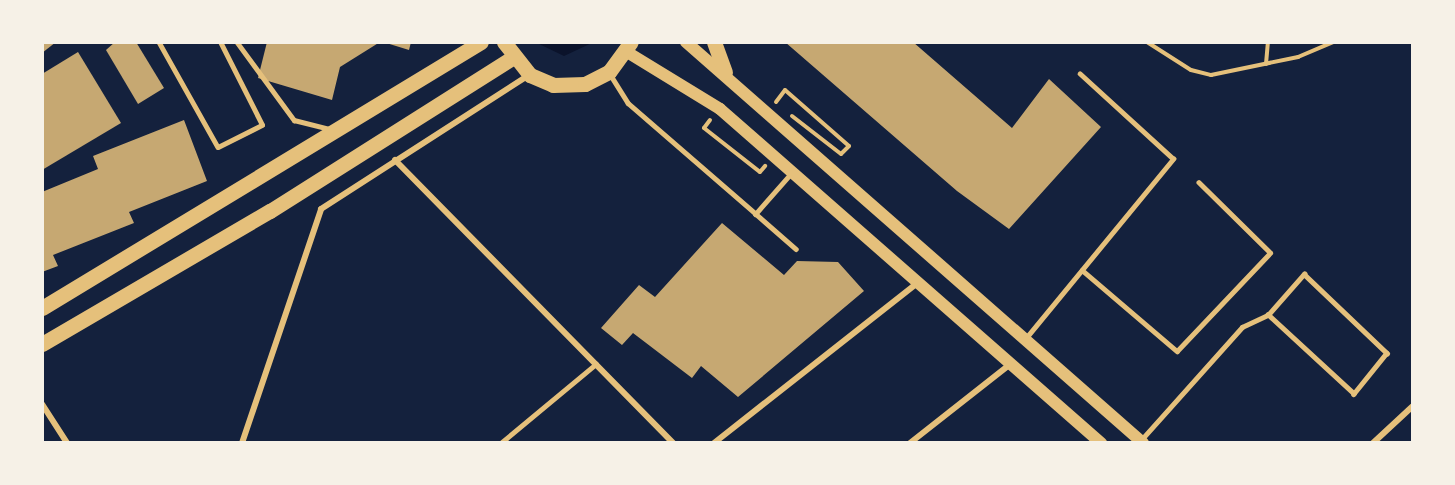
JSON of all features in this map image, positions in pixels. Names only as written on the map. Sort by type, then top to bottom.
[{"type":"main road","points":[[42,308],[481,42]]},
{"type":"main road","points":[[504,42],[512,58],[530,75],[553,85],[585,84],[609,72],[629,47],[720,109],[916,284],[1101,443]]},
{"type":"main road","points":[[686,42],[725,72],[1142,442]]},
{"type":"main road","points":[[714,42],[725,72]]},
{"type":"main road","points":[[42,344],[270,211],[512,58]]},
{"type":"street","points":[[245,441],[321,209],[394,160],[530,75]]},
{"type":"street","points":[[394,160],[673,443]]},
{"type":"street","points":[[714,443],[916,284]]},
{"type":"street","points":[[911,443],[1009,365]]},
{"type":"street","points":[[42,404],[67,443]]},
{"type":"street","points":[[1373,443],[1413,406]]},
{"type":"lane","points":[[159,42],[218,147],[262,125],[219,42]]},
{"type":"lane","points":[[237,42],[294,120],[336,130]]},
{"type":"lane","points":[[609,72],[628,104],[796,249]]},
{"type":"lane","points":[[1026,338],[1173,159],[1080,74]]},
{"type":"lane","points":[[756,214],[792,173]]},
{"type":"lane","points":[[1082,270],[1177,351],[1270,252],[1199,183]]},
{"type":"lane","points":[[1142,442],[1242,327],[1268,315],[1304,274],[1387,353],[1354,394],[1268,315]]},
{"type":"lane","points":[[502,442],[596,364]]},
{"type":"path","points":[[1148,42],[1191,70],[1211,75],[1266,64],[1333,42]]},
{"type":"path","points":[[1266,64],[1268,42]]},
{"type":"path","points":[[768,110],[786,90],[849,146],[841,154],[794,113]]},
{"type":"path","points":[[718,126],[711,119],[704,128],[760,172],[773,156]]},
{"type":"path","points":[[741,146],[757,160]]},
{"type":"path","points":[[1413,186],[1413,200]]},
{"type":"water","points":[[535,42],[594,42],[564,56]]},
{"type":"building","points":[[42,42],[56,42],[42,53]]},
{"type":"building","points":[[115,42],[136,42],[164,88],[138,104],[106,50]]},
{"type":"building","points":[[267,42],[380,42],[340,67],[332,100],[258,78]]},
{"type":"building","points":[[383,42],[411,42],[409,50]]},
{"type":"building","points":[[785,42],[913,42],[1012,128],[1049,79],[1101,127],[1009,229],[957,191]]},
{"type":"building","points":[[78,52],[121,123],[42,170],[42,74]]},
{"type":"building","points":[[184,120],[207,181],[129,212],[134,223],[53,255],[58,266],[42,272],[42,192],[98,169],[93,156]]},
{"type":"building","points":[[722,223],[784,275],[797,261],[838,262],[864,291],[738,397],[701,366],[692,378],[633,333],[622,345],[601,328],[639,285],[655,297]]}]
